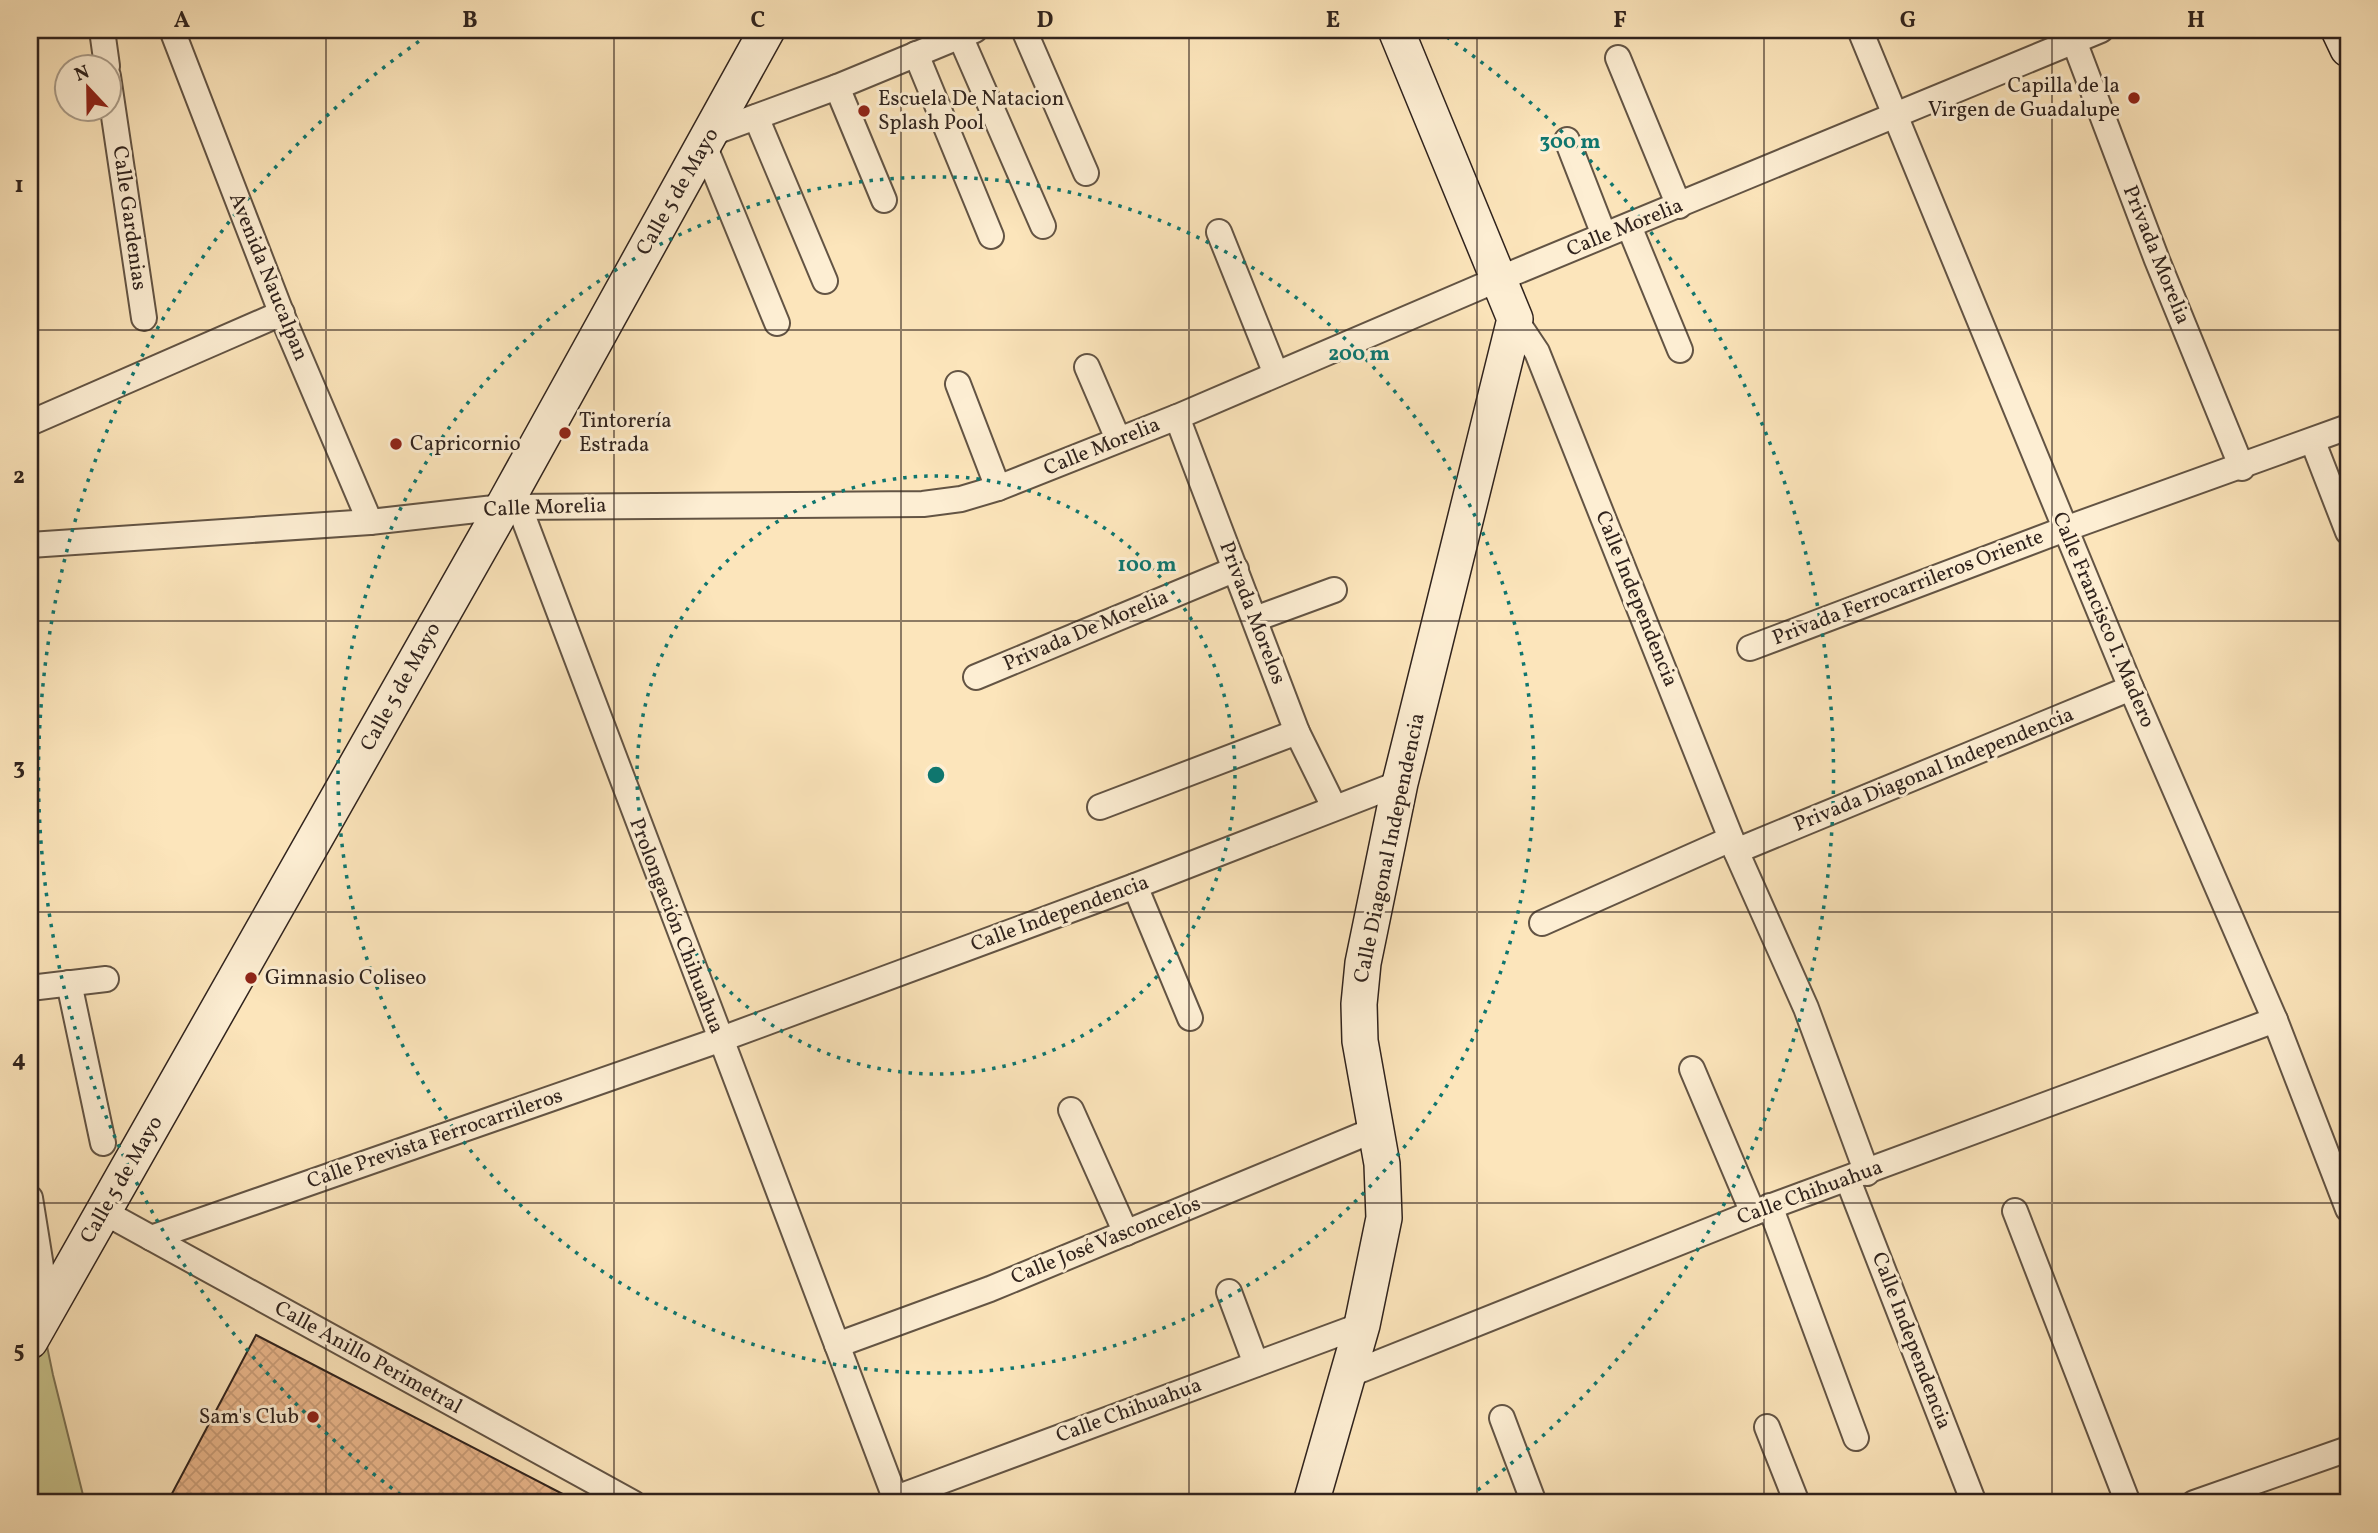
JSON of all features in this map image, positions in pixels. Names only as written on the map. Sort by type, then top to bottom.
[{"type":"main road","name":"Calle 5 de Mayo","points":[[30,1341],[511,507],[768,30]]},
{"type":"main road","name":"Calle Independencia","points":[[1396,30],[1501,278],[1515,319]]},
{"type":"main road","points":[[2339,30],[2348,50]]},
{"type":"main road","name":"Calle Diagonal Independencia","points":[[1311,1503],[1362,1325],[1384,1218],[1382,1164],[1360,1041],[1359,1004],[1363,962],[1400,783],[1515,319]]},
{"type":"street","points":[[102,30],[105,52]]},
{"type":"street","name":"Avenida Naucalpan","points":[[172,30],[282,313],[370,522]]},
{"type":"street","points":[[1024,30],[1086,173]]},
{"type":"street","name":"Calle Francisco I. Madero","points":[[1860,30],[2131,688],[2274,1020],[2337,1150],[2348,1209]]},
{"type":"street","name":"Calle Morelia","points":[[30,545],[370,522],[511,507],[923,503],[961,499],[998,488],[1177,417],[1501,278],[2101,30]]},
{"type":"street","points":[[777,323],[708,139],[756,117],[838,87],[968,33],[1043,226]]},
{"type":"street","name":"Privada Morelia","points":[[2074,41],[2157,260],[2242,468]]},
{"type":"street","points":[[916,54],[991,236]]},
{"type":"street","points":[[1618,58],[1679,206]]},
{"type":"street","points":[[838,87],[884,200]]},
{"type":"street","points":[[756,117],[825,281]]},
{"type":"street","name":"Calle Gardenias","points":[[115,122],[144,318]]},
{"type":"street","points":[[1567,139],[1604,235]]},
{"type":"street","points":[[1629,226],[1680,350]]},
{"type":"street","points":[[1219,232],[1276,374]]},
{"type":"street","points":[[30,423],[282,313]]},
{"type":"street","name":"Calle Independencia","points":[[1515,319],[1538,352],[1734,845],[1805,1008],[1857,1176],[1974,1503]]},
{"type":"street","points":[[1087,367],[1118,439]]},
{"type":"street","points":[[958,384],[998,488]]},
{"type":"street","name":"Privada Morelos","points":[[1177,417],[1297,732],[1334,807]]},
{"type":"street","name":"Privada Ferrocarrileros Oriente","points":[[1750,648],[2065,529],[2242,468],[2348,427]]},
{"type":"street","points":[[2314,442],[2348,532]]},
{"type":"street","name":"Prolongación Chihuahua","points":[[511,507],[837,1345]]},
{"type":"street","name":"Privada De Morelia","points":[[976,677],[1236,569]]},
{"type":"street","points":[[1255,619],[1334,590]]},
{"type":"street","name":"Privada Diagonal Independencia","points":[[1542,923],[2131,688]]},
{"type":"street","points":[[1100,807],[1297,732]]},
{"type":"street","name":"Calle Independencia","points":[[719,1040],[1135,886],[1400,783]]},
{"type":"street","points":[[1135,886],[1190,1018]]},
{"type":"street","points":[[30,988],[106,978]]},
{"type":"street","points":[[69,983],[103,1143]]},
{"type":"street","name":"Calle Chihuahua","points":[[1348,1375],[1762,1210],[2274,1020]]},
{"type":"street","name":"Calle Prevista Ferrocarrileros","points":[[151,1238],[719,1040]]},
{"type":"street","points":[[1692,1069],[1762,1210],[1856,1438]]},
{"type":"street","points":[[1070,1110],[1126,1233]]},
{"type":"street","name":"Calle José Vasconcelos","points":[[837,1345],[990,1289],[1374,1130]]},
{"type":"street","points":[[30,1198],[48,1310]]},
{"type":"street","points":[[2015,1211],[2128,1503]]},
{"type":"street","name":"Calle Anillo Perimetral","points":[[104,1212],[632,1503]]},
{"type":"street","points":[[1229,1292],[1256,1364]]},
{"type":"street","name":"Calle Chihuahua","points":[[896,1501],[1362,1325]]},
{"type":"street","points":[[837,1345],[896,1501]]},
{"type":"street","points":[[1502,1418],[1534,1503]]},
{"type":"street","points":[[1767,1427],[1797,1503]]},
{"type":"street","points":[[2194,1503],[2348,1449]]},
{"type":"shaded area","points":[[30,1264],[53,1375],[85,1503],[30,1503]]},
{"type":"building","name":"Sam's Club","points":[[256,1335],[580,1503],[167,1503]]},
{"type":"place","name":"Capilla de la Virgen de Guadalupe","points":[[2134,98]]},
{"type":"place","name":"Escuela De Natacion Splash Pool","points":[[864,111]]},
{"type":"place","name":"Tintorería Estrada","points":[[565,433]]},
{"type":"place","name":"Capricornio","points":[[396,444]]},
{"type":"place","name":"Gimnasio Coliseo","points":[[251,978]]},
{"type":"place","name":"Sam's Club","points":[[313,1417]]}]
